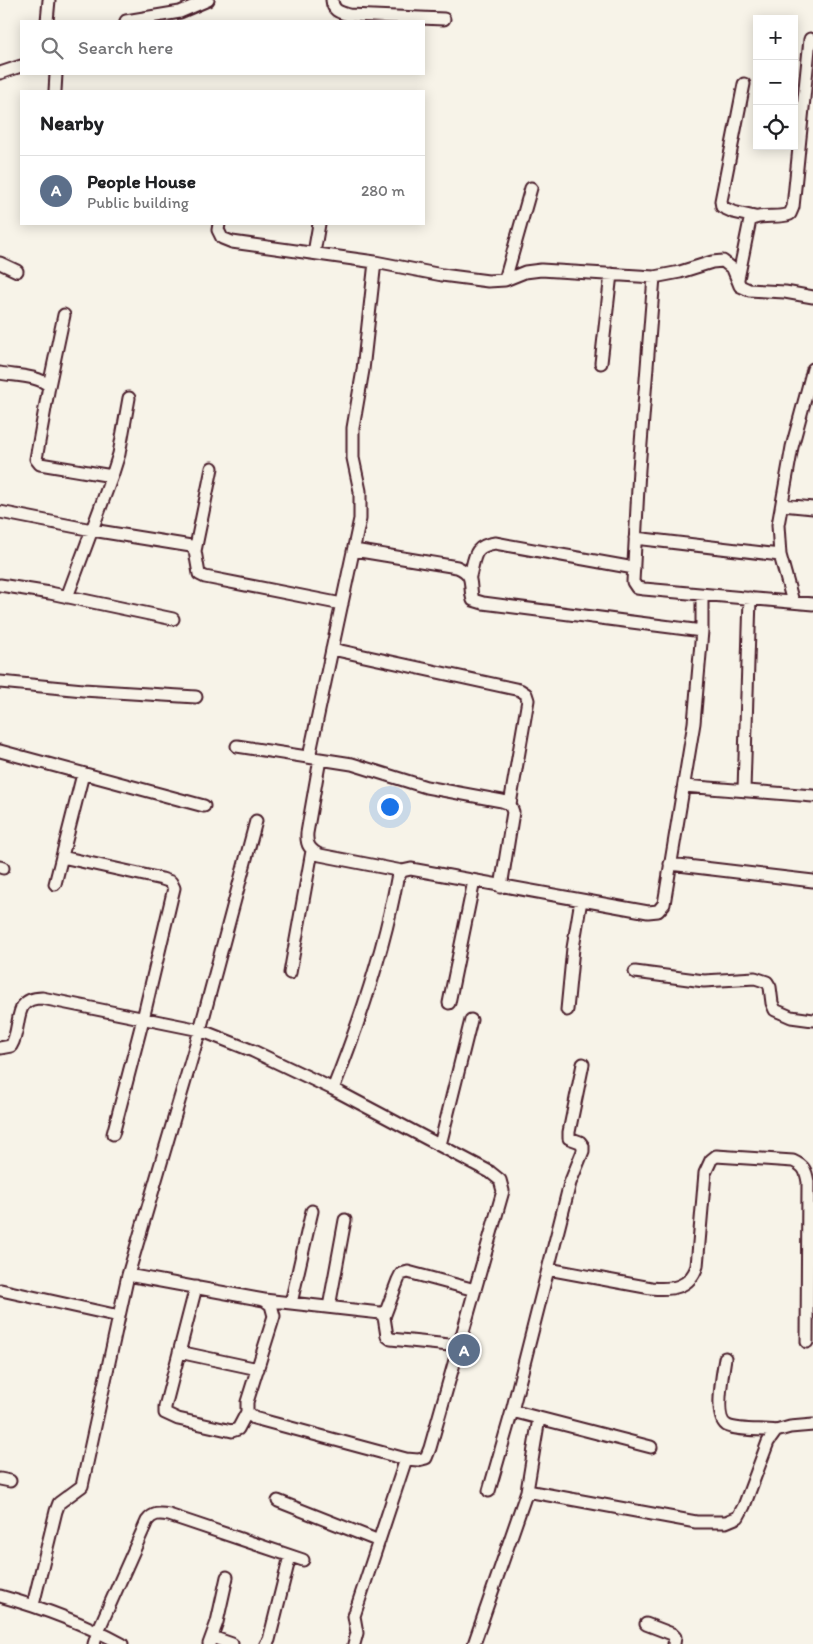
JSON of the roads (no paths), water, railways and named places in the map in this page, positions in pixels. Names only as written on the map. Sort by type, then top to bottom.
[{"type":"street","points":[[47,20],[49,0]]},
{"type":"street","points":[[132,20],[180,12],[208,0]]},
{"type":"street","points":[[332,0],[333,7],[338,12],[349,15],[444,19]]},
{"type":"street","points":[[744,84],[721,201],[722,207],[727,211],[755,217],[778,217],[790,214],[793,207],[810,40]]},
{"type":"street","points":[[0,73],[20,66]]},
{"type":"street","points":[[55,90],[56,75]]},
{"type":"street","points":[[801,127],[813,130]]},
{"type":"street","points":[[504,280],[531,188]]},
{"type":"street","points":[[738,279],[748,226],[750,220],[755,217]]},
{"type":"street","points":[[219,225],[218,230],[222,238],[232,242],[375,262],[442,275],[488,280],[504,280],[525,272],[541,270],[654,277],[680,272],[712,262],[723,261],[733,269],[740,286],[748,290],[785,292],[813,297]]},
{"type":"street","points":[[314,253],[319,225]]},
{"type":"street","points":[[375,262],[364,360],[353,428],[353,458],[361,503],[354,550],[332,649],[314,758],[306,842],[312,851],[402,871],[411,869],[648,912],[658,911],[664,904],[694,723],[702,631],[702,594]]},
{"type":"street","points":[[0,263],[17,271]]},
{"type":"street","points":[[602,363],[611,274]]},
{"type":"street","points":[[654,277],[633,582],[637,588],[813,604]]},
{"type":"street","points":[[64,315],[36,458],[40,464],[112,476]]},
{"type":"street","points":[[793,602],[780,555],[778,525],[792,446],[813,369]]},
{"type":"street","points":[[0,374],[29,378],[44,382],[49,386]]},
{"type":"street","points":[[67,597],[119,454],[129,398]]},
{"type":"street","points":[[212,468],[195,551],[199,574],[205,577],[342,604]]},
{"type":"street","points":[[782,505],[813,508]]},
{"type":"street","points":[[0,512],[92,530],[182,544],[191,546],[195,551]]},
{"type":"street","points":[[636,538],[780,555]]},
{"type":"street","points":[[634,568],[495,542],[484,544],[476,550],[470,576],[471,593],[473,600],[482,603],[702,631]]},
{"type":"street","points":[[354,550],[457,567],[466,571],[470,576]]},
{"type":"street","points":[[0,585],[173,619]]},
{"type":"street","points":[[744,790],[750,598]]},
{"type":"street","points":[[332,649],[520,690],[526,694],[528,700],[510,804],[513,812],[500,886]]},
{"type":"street","points":[[0,682],[83,690],[196,697]]},
{"type":"street","points":[[237,746],[352,764],[446,792],[510,804]]},
{"type":"street","points":[[0,751],[204,806]]},
{"type":"street","points":[[55,884],[83,774]]},
{"type":"street","points":[[684,786],[813,796]]},
{"type":"street","points":[[33,1605],[56,1511],[60,1502],[82,1486],[128,1275],[200,1030],[256,821]]},
{"type":"street","points":[[290,973],[312,851]]},
{"type":"street","points":[[62,857],[162,879],[170,882],[174,888],[113,1134]]},
{"type":"street","points":[[670,864],[813,881]]},
{"type":"street","points":[[333,1089],[361,1016],[397,879],[402,871]]},
{"type":"street","points":[[449,1002],[474,881]]},
{"type":"street","points":[[568,1010],[573,948],[581,900]]},
{"type":"street","points":[[636,972],[704,981],[755,978],[767,982],[770,987],[775,1010],[791,1017],[813,1020]]},
{"type":"street","points":[[0,1048],[10,1046],[15,1038],[20,1011],[24,1003],[32,998],[42,998],[200,1030],[253,1051],[333,1089],[490,1172],[500,1180],[503,1190],[426,1458],[418,1460],[406,1459],[254,1418],[247,1412]]},
{"type":"street","points":[[440,1146],[471,1020]]},
{"type":"street","points":[[489,1491],[512,1410],[570,1183],[583,1151],[583,1146],[580,1142],[570,1138],[569,1132],[584,1064]]},
{"type":"street","points":[[548,1269],[651,1288],[663,1289],[685,1283],[693,1277],[696,1266],[706,1173],[711,1160],[716,1156],[793,1161],[802,1165],[806,1171],[808,1182],[807,1342]]},
{"type":"street","points":[[290,1303],[312,1211]]},
{"type":"street","points":[[328,1307],[345,1220]]},
{"type":"street","points":[[459,1346],[391,1339],[387,1336],[384,1317],[401,1274],[408,1272],[475,1290]]},
{"type":"street","points":[[128,1275],[264,1300],[380,1313],[384,1317]]},
{"type":"street","points":[[196,1287],[165,1413],[178,1419],[232,1431],[238,1429],[247,1412],[247,1402],[274,1316],[272,1305],[264,1300]]},
{"type":"street","points":[[1,1290],[118,1316]]},
{"type":"street","points":[[179,1352],[258,1369]]},
{"type":"street","points":[[725,1358],[719,1408],[722,1421],[727,1426],[776,1430],[813,1425]]},
{"type":"street","points":[[512,1410],[651,1448]]},
{"type":"street","points":[[474,1644],[527,1491],[539,1418]]},
{"type":"street","points":[[527,1491],[696,1522],[726,1522],[738,1517],[744,1506],[768,1442],[776,1430]]},
{"type":"street","points":[[354,1644],[357,1633],[354,1616],[406,1459]]},
{"type":"street","points":[[278,1501],[379,1541]]},
{"type":"street","points":[[94,1644],[147,1521],[152,1515],[159,1513],[169,1515],[303,1560]]},
{"type":"street","points":[[266,1644],[269,1640],[290,1556]]},
{"type":"street","points":[[227,1577],[211,1640],[232,1644]]},
{"type":"street","points":[[0,1596],[33,1605],[98,1631],[122,1644]]},
{"type":"street","points":[[646,1624],[672,1634],[675,1637],[674,1644]]},
{"type":"place","name":"People House","points":[[464,1350]]}]
